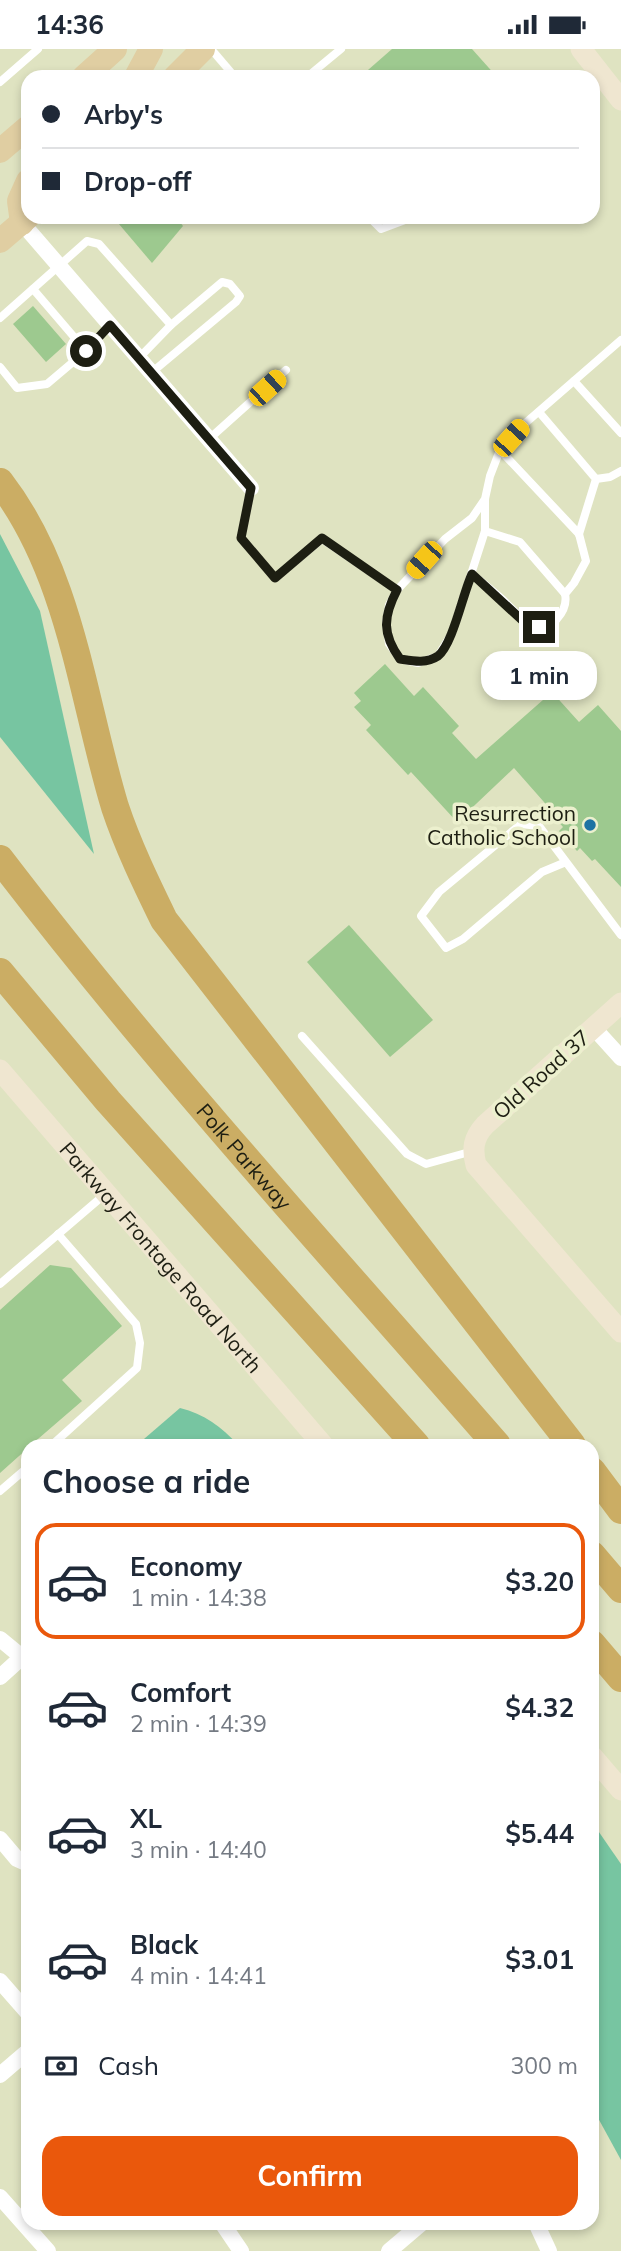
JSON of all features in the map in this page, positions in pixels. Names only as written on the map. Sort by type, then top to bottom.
[{"type":"highway","points":[[0,482],[15,501],[31,531],[63,608],[116,808],[144,879],[164,920],[567,1439]]},
{"type":"highway","name":"Polk Parkway","points":[[0,859],[137,1031],[492,1439]]},
{"type":"highway","points":[[0,972],[108,1101],[410,1439]]},
{"type":"highway","points":[[599,1480],[621,1510]]},
{"type":"highway","points":[[599,1563],[621,1589]]},
{"type":"highway","points":[[599,1652],[621,1678]]},
{"type":"main road","points":[[92,70],[115,49]]},
{"type":"main road","points":[[140,70],[151,49]]},
{"type":"main road","points":[[581,49],[597,70]]},
{"type":"main road","points":[[600,73],[621,100]]},
{"type":"main road","points":[[0,151],[21,133]]},
{"type":"main road","points":[[0,241],[21,223]]},
{"type":"main road","name":"Old Road 37","points":[[473,1151],[476,1134],[485,1125],[621,1003]]},
{"type":"main road","name":"Parkway Frontage Road North","points":[[0,1070],[318,1439]]},
{"type":"main road","points":[[473,1151],[477,1165],[621,1332]]},
{"type":"main road","points":[[599,1764],[621,1790]]},
{"type":"street","points":[[28,224],[59,266],[251,488]]},
{"type":"street","points":[[593,1027],[621,1058]]},
{"type":"street","points":[[0,1639],[21,1657]]},
{"type":"street","points":[[0,1677],[21,1663]]},
{"type":"street","points":[[0,1839],[21,1861]]},
{"type":"street","points":[[0,1981],[21,2005]]},
{"type":"street","points":[[0,2075],[21,2057]]},
{"type":"street","points":[[0,2197],[21,2221]]},
{"type":"street","points":[[29,2230],[48,2251]]},
{"type":"street","points":[[227,2230],[241,2251]]},
{"type":"street","points":[[389,2251],[414,2230]]},
{"type":"street","points":[[539,2230],[549,2251]]},
{"type":"lane","points":[[0,82],[38,49]]},
{"type":"lane","points":[[211,49],[229,70]]},
{"type":"lane","points":[[316,70],[341,49]]},
{"type":"lane","points":[[376,224],[381,229],[394,224]]},
{"type":"lane","points":[[0,318],[87,241],[99,244],[171,325]]},
{"type":"lane","points":[[139,358],[171,325],[222,282],[230,284],[240,296],[151,373]]},
{"type":"lane","points":[[33,289],[86,351]]},
{"type":"lane","points":[[0,367],[17,388],[47,384],[86,351],[110,325]]},
{"type":"lane","points":[[485,499],[472,518],[445,539],[397,590],[389,605],[386,623],[389,644],[400,659],[418,663],[438,656],[453,633],[485,531],[485,499],[489,477],[500,450],[621,339]]},
{"type":"lane","points":[[209,439],[286,370]]},
{"type":"lane","points":[[575,380],[621,433]]},
{"type":"lane","points":[[539,412],[596,479]]},
{"type":"lane","points":[[500,450],[579,534],[586,561],[565,594]]},
{"type":"lane","points":[[596,479],[610,477],[621,471]]},
{"type":"lane","points":[[579,534],[596,479]]},
{"type":"lane","points":[[251,488],[241,538],[275,578],[322,538],[397,590]]},
{"type":"lane","points":[[472,574],[523,621],[539,627],[550,625],[561,614],[565,594],[520,543],[485,531]]},
{"type":"lane","points":[[566,862],[542,872],[463,939],[446,948],[421,916],[439,892],[521,824],[539,826],[621,935]]},
{"type":"lane","points":[[302,1036],[407,1154],[426,1164],[473,1151]]},
{"type":"lane","points":[[0,1284],[107,1193]]},
{"type":"lane","points":[[58,1234],[136,1324],[140,1343],[137,1368],[59,1439]]},
{"type":"lane","points":[[0,1491],[21,1473]]},
{"type":"shaded area","points":[[0,534],[40,611],[94,854],[0,737]]},
{"type":"shaded area","points":[[180,1408],[212,1422],[232,1439],[144,1439]]},
{"type":"shaded area","points":[[599,1832],[621,1864],[621,2160],[599,2120]]},
{"type":"building","points":[[392,49],[472,49],[491,70],[368,70]]},
{"type":"building","points":[[119,224],[181,224],[183,226],[152,263]]},
{"type":"building","points":[[33,306],[66,344],[46,362],[13,324]]},
{"type":"building","points":[[385,664],[414,696],[423,687],[459,726],[452,733],[476,759],[552,692],[579,722],[598,705],[621,731],[621,887],[595,859],[592,861],[580,848],[577,851],[559,831],[563,827],[549,811],[551,810],[514,768],[457,822],[411,772],[408,775],[366,730],[371,725],[354,707],[361,701],[354,693]]},
{"type":"building","points":[[349,925],[433,1020],[390,1057],[307,962]]},
{"type":"building","points":[[50,1265],[71,1268],[122,1326],[62,1380],[82,1401],[38,1439],[21,1439],[21,1454],[0,1473],[0,1310]]},
{"type":"place","name":"Resurrection Catholic School","points":[[590,825]]},
{"type":"route","points":[[86,351],[110,325],[251,488],[241,538],[275,578],[322,538],[397,590],[389,605],[386,623],[389,644],[400,659],[418,663],[438,656],[453,633],[472,574],[523,621],[539,627]]}]
